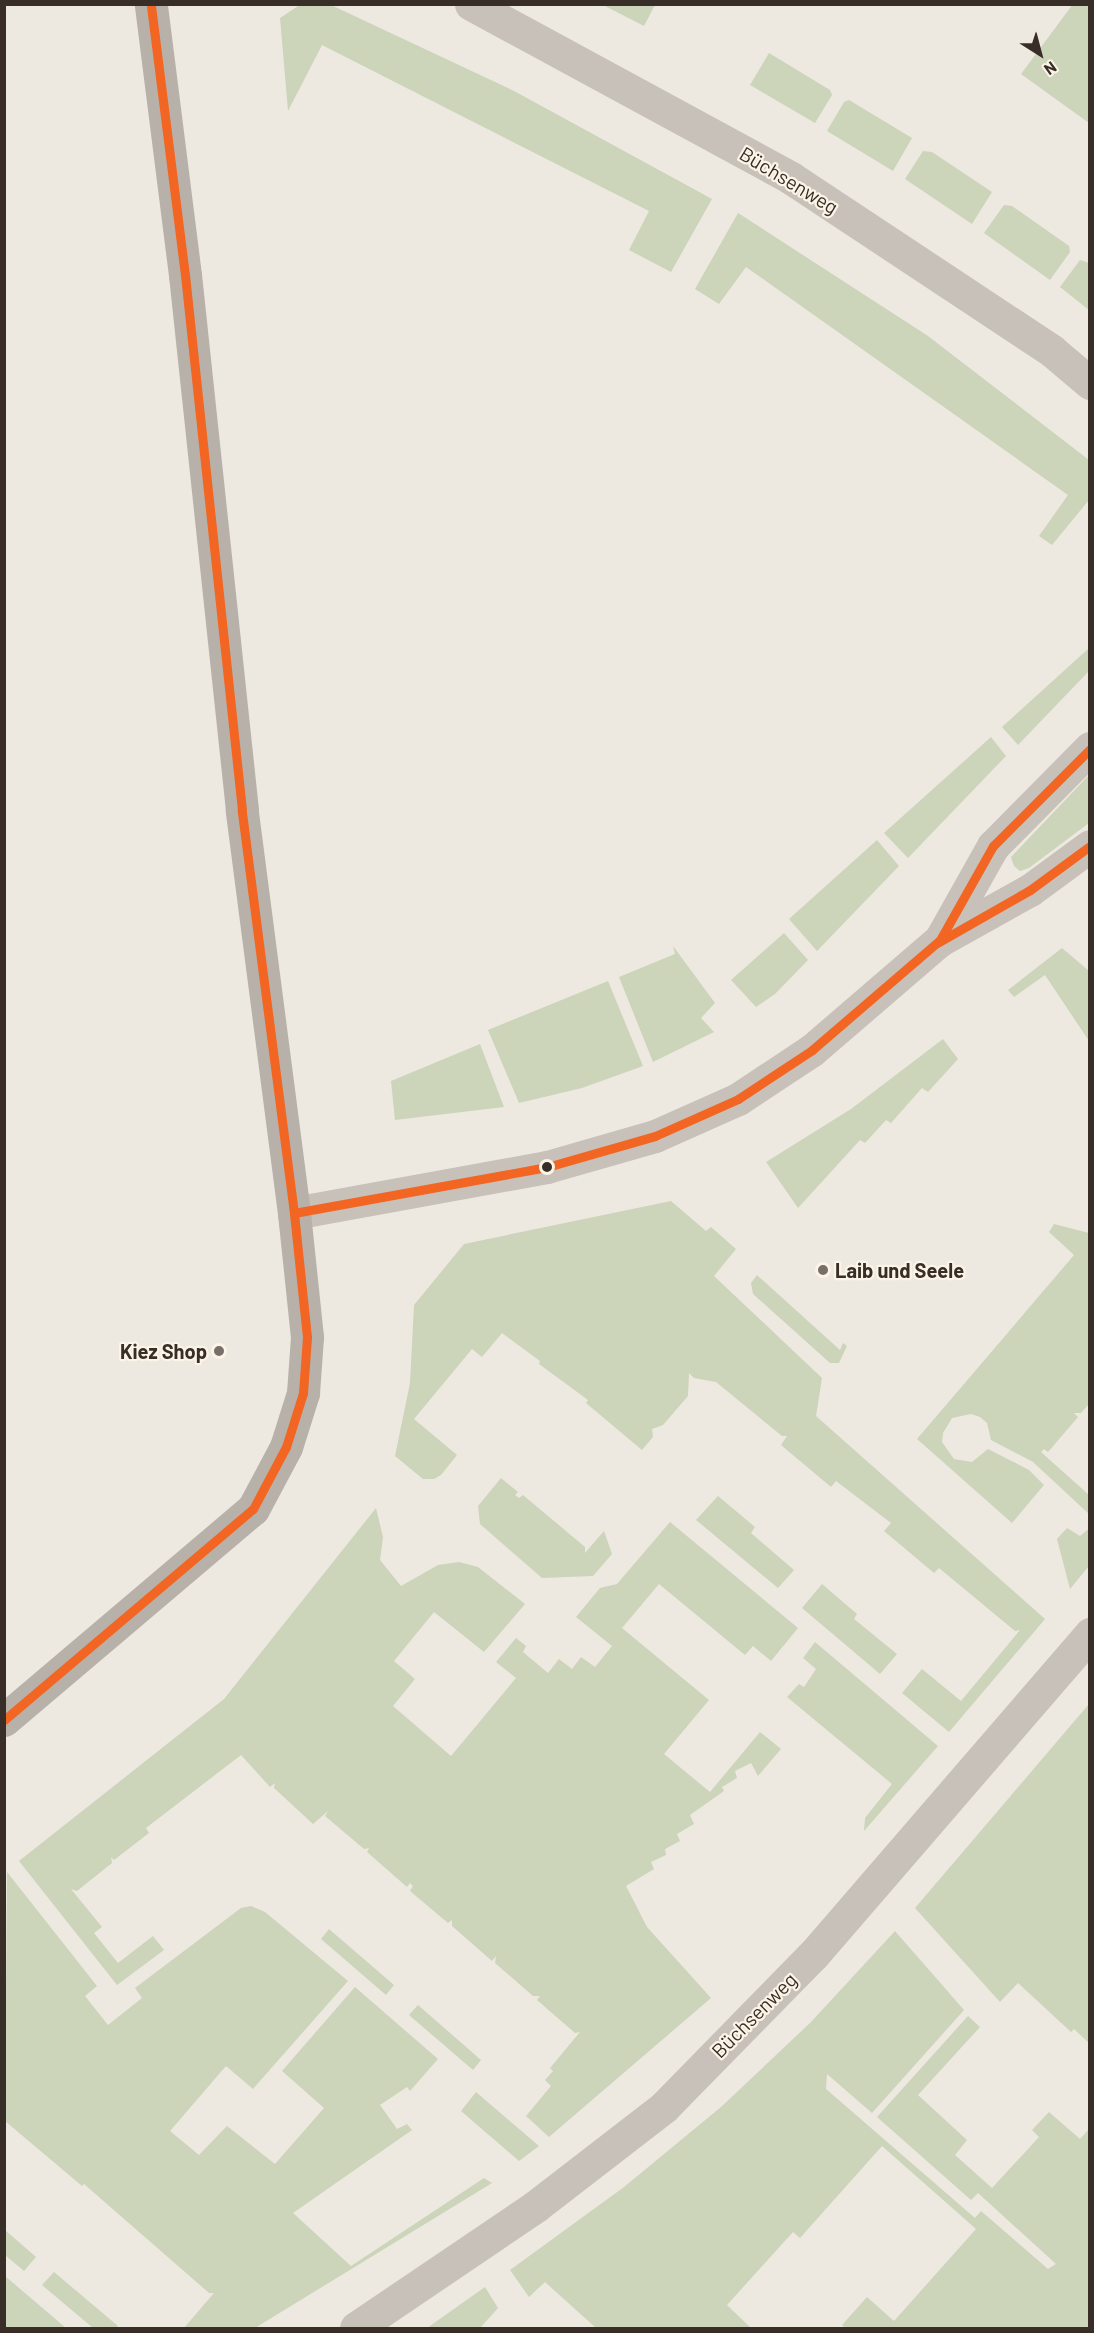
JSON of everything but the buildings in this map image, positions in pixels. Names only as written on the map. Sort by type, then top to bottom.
[{"type":"street","points":[[4,1720],[253,1509],[286,1447],[303,1393],[307,1337],[294,1213],[242,810],[185,275],[151,4]]},
{"type":"street","name":"Büchsenweg","points":[[471,4],[790,178],[1052,351],[1089,383]]},
{"type":"street","points":[[940,940],[993,846],[1089,748]]},
{"type":"street","points":[[294,1213],[547,1167],[656,1136],[738,1099],[812,1050],[940,940],[1030,890],[1089,846]]},
{"type":"street","name":"Büchsenweg","points":[[356,2328],[536,2206],[664,2107],[814,1954],[1089,1634]]},
{"type":"green space","points":[[301,4],[331,5],[514,91],[712,199],[671,272],[629,250],[649,211],[322,45],[288,111],[280,18]]},
{"type":"green space","points":[[1073,4],[1089,5],[1089,123],[1021,74]]},
{"type":"green space","points":[[603,5],[655,5],[644,26]]},
{"type":"green space","points":[[769,53],[830,90],[832,95],[815,123],[750,85]]},
{"type":"green space","points":[[849,100],[912,138],[893,171],[827,131],[844,102]]},
{"type":"green space","points":[[923,151],[932,152],[992,192],[972,224],[905,179]]},
{"type":"green space","points":[[1004,205],[1012,206],[1069,246],[1070,252],[1050,280],[984,233]]},
{"type":"green space","points":[[738,213],[928,336],[1089,460],[1089,500],[1052,545],[1039,536],[1068,495],[746,267],[719,304],[695,289]]},
{"type":"green space","points":[[1080,260],[1089,263],[1089,310],[1060,287]]},
{"type":"green space","points":[[1088,649],[1089,671],[1018,745],[1002,727]]},
{"type":"green space","points":[[991,737],[1006,756],[908,858],[884,833]]},
{"type":"green space","points":[[1089,775],[1089,823],[1029,868],[1020,871],[1014,866],[1011,857]]},
{"type":"green space","points":[[877,840],[899,866],[817,951],[789,919]]},
{"type":"green space","points":[[784,933],[808,960],[775,994],[756,1007],[731,980]]},
{"type":"green space","points":[[673,946],[715,1003],[701,1018],[714,1032],[653,1062],[619,977],[675,954]]},
{"type":"green space","points":[[1062,948],[1089,971],[1089,1041],[1045,975],[1014,997],[1008,990]]},
{"type":"green space","points":[[608,981],[643,1066],[582,1088],[519,1103],[488,1030]]},
{"type":"green space","points":[[943,1039],[958,1059],[928,1092],[922,1088],[891,1123],[886,1120],[865,1143],[860,1140],[798,1208],[766,1162],[851,1109]]},
{"type":"green space","points":[[480,1044],[504,1107],[395,1120],[391,1081]]},
{"type":"green space","points":[[671,1201],[706,1231],[711,1227],[736,1249],[714,1276],[822,1378],[816,1416],[1045,1619],[949,1732],[902,1693],[922,1669],[961,1701],[1020,1630],[1015,1631],[939,1568],[934,1573],[884,1531],[891,1523],[836,1481],[831,1487],[781,1445],[787,1436],[782,1436],[716,1382],[694,1378],[689,1373],[688,1396],[663,1425],[652,1429],[653,1437],[642,1450],[586,1403],[588,1400],[502,1333],[482,1357],[472,1349],[414,1419],[457,1455],[441,1475],[434,1479],[423,1479],[395,1456],[410,1383],[414,1305],[464,1244]]},
{"type":"green space","points":[[1054,1224],[1089,1233],[1089,1404],[1081,1413],[1074,1413],[1078,1417],[1048,1452],[1044,1449],[1041,1452],[1089,1495],[1089,1514],[1033,1462],[991,1440],[987,1423],[980,1417],[971,1414],[952,1418],[943,1433],[942,1442],[954,1459],[972,1462],[988,1449],[1029,1470],[1044,1485],[1012,1523],[917,1439],[1074,1255],[1049,1232]]},
{"type":"green space","points":[[757,1275],[840,1350],[843,1343],[847,1346],[839,1363],[830,1363],[753,1294],[751,1283]]},
{"type":"green space","points":[[501,1478],[518,1492],[515,1495],[519,1498],[523,1495],[585,1547],[585,1553],[604,1531],[612,1554],[593,1576],[542,1578],[480,1524],[478,1506]]},
{"type":"green space","points":[[718,1496],[755,1527],[751,1533],[794,1570],[778,1588],[696,1520]]},
{"type":"green space","points":[[376,1508],[383,1537],[380,1560],[401,1586],[438,1565],[459,1562],[478,1567],[525,1604],[484,1652],[434,1612],[394,1661],[415,1679],[393,1706],[451,1756],[516,1678],[496,1662],[516,1638],[526,1646],[523,1652],[548,1673],[559,1659],[572,1669],[581,1657],[595,1667],[612,1646],[576,1617],[600,1588],[617,1584],[670,1522],[798,1628],[771,1661],[753,1646],[745,1655],[659,1584],[622,1628],[709,1700],[664,1754],[710,1792],[760,1732],[781,1749],[758,1776],[751,1763],[735,1771],[737,1778],[722,1787],[724,1791],[690,1815],[694,1824],[677,1834],[680,1841],[665,1849],[666,1855],[651,1862],[654,1869],[626,1886],[647,1927],[711,1998],[549,2137],[526,2116],[551,2086],[545,2080],[553,2071],[550,2068],[580,2032],[575,2033],[537,2000],[540,1996],[533,1996],[495,1963],[496,1956],[492,1961],[452,1926],[452,1920],[448,1923],[410,1891],[413,1886],[410,1883],[407,1887],[367,1852],[369,1848],[364,1849],[325,1816],[328,1811],[313,1824],[274,1788],[275,1783],[270,1787],[241,1755],[146,1828],[149,1833],[114,1860],[111,1857],[112,1863],[77,1891],[71,1889],[102,1927],[94,1933],[118,1963],[153,1936],[164,1950],[117,1985],[19,1861],[224,1699]]},
{"type":"green space","points":[[1067,1528],[1080,1536],[1090,1528],[1089,1566],[1070,1589],[1057,1539]]},
{"type":"green space","points":[[822,1584],[857,1614],[854,1619],[897,1654],[880,1674],[802,1608]]},
{"type":"green space","points":[[815,1642],[938,1746],[864,1831],[865,1818],[892,1784],[787,1697],[799,1684],[804,1687],[816,1669],[803,1658]]},
{"type":"green space","points":[[1089,1704],[1089,2043],[1074,2029],[1071,2032],[1018,1983],[1000,2002],[915,1908]]},
{"type":"green space","points":[[7,1872],[97,1986],[85,1996],[108,2025],[142,1998],[135,1988],[241,1908],[251,1906],[265,1912],[348,1981],[253,2089],[226,2066],[170,2131],[199,2155],[227,2126],[275,2164],[324,2108],[282,2071],[355,1987],[438,2059],[410,2091],[407,2087],[380,2105],[397,2129],[407,2124],[412,2130],[293,2213],[351,2266],[484,2178],[492,2183],[255,2328],[184,2328],[214,2293],[209,2293],[84,2184],[82,2186],[5,2121]]},
{"type":"green space","points":[[329,1929],[394,1985],[386,1995],[321,1939]]},
{"type":"green space","points":[[895,1931],[964,2010],[872,2113],[827,2074],[826,2089],[975,2218],[981,2211],[1048,2269],[1056,2264],[978,2193],[971,2200],[877,2117],[968,2016],[980,2027],[918,2095],[967,2140],[955,2155],[992,2188],[1039,2137],[1032,2130],[1049,2112],[1080,2139],[1089,2129],[1089,2328],[846,2328],[842,2325],[867,2297],[894,2321],[976,2229],[882,2146],[800,2238],[793,2232],[727,2305],[751,2328],[596,2328],[545,2282],[529,2297],[510,2270],[624,2187],[721,2107],[811,2022]]},
{"type":"green space","points":[[418,2005],[481,2060],[473,2070],[409,2015]]},
{"type":"green space","points":[[476,2092],[539,2146],[519,2161],[461,2111]]},
{"type":"green space","points":[[5,2230],[36,2257],[24,2271],[5,2255]]},
{"type":"green space","points":[[54,2272],[118,2326],[93,2328],[42,2285]]},
{"type":"green space","points":[[5,2276],[66,2328],[5,2328]]},
{"type":"green space","points":[[485,2287],[498,2308],[480,2328],[427,2328]]},
{"type":"transit line","points":[[4,1720],[253,1509],[286,1447],[303,1393],[307,1337],[294,1213],[242,810],[185,275],[151,4]]},
{"type":"transit line","points":[[294,1213],[547,1167],[655,1136],[738,1099],[812,1050],[940,940],[993,846],[1090,749]]},
{"type":"transit line","points":[[937,943],[1030,890],[1090,846]]},
{"type":"place","name":"Laib und Seele","points":[[823,1270]]},
{"type":"place","name":"Kiez Shop","points":[[219,1351]]}]
